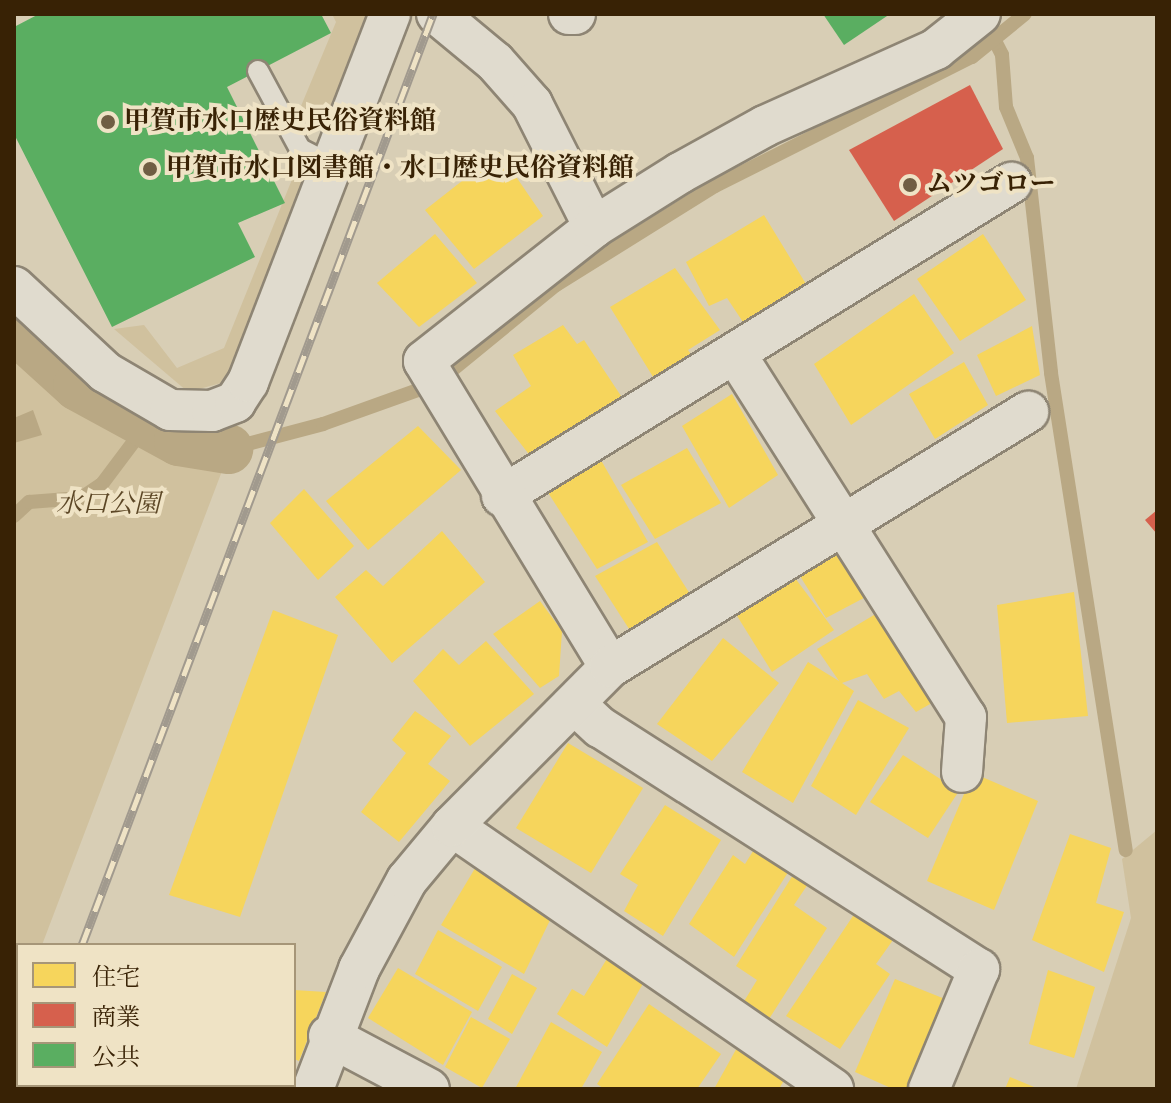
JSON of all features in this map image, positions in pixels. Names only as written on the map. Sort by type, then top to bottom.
[{"type":"street","points":[[14,287],[105,372],[170,410],[212,411],[235,402],[248,382],[390,14]]},
{"type":"street","points":[[437,14],[495,62],[532,104],[594,227]]},
{"type":"street","points":[[610,667],[444,402],[424,361],[594,227],[765,126],[936,49],[980,14]]},
{"type":"street","points":[[502,496],[736,355],[1011,183]]},
{"type":"street","points":[[736,355],[966,717],[962,772]]},
{"type":"street","points":[[313,1089],[329,1036],[407,880],[452,826],[576,705],[610,667],[1028,412]]},
{"type":"street","points":[[576,705],[600,727],[979,969],[929,1089]]},
{"type":"street","points":[[452,826],[833,1089]]},
{"type":"street","points":[[329,1036],[429,1089]]},
{"type":"lane","points":[[258,71],[300,149],[332,165]]},
{"type":"green space","points":[[332,14],[374,14],[328,128],[301,106],[336,22]]},
{"type":"green space","points":[[293,177],[310,187],[232,380],[188,392],[114,329],[144,325],[177,368],[224,348]]},
{"type":"green space","name":"水口公園","points":[[14,308],[173,434],[230,450],[43,943],[16,943],[14,1018]]},
{"type":"green space","points":[[1157,830],[1157,1089],[1076,1089],[1131,918],[1122,859]]},
{"type":"shaded area","points":[[33,410],[42,435],[14,443],[14,418]]},
{"type":"building: 住宅","points":[[499,152],[543,216],[474,269],[425,210]]},
{"type":"building: 住宅","points":[[764,215],[806,284],[743,322],[727,298],[709,306],[686,262]]},
{"type":"building: 住宅","points":[[435,234],[477,283],[419,327],[377,283]]},
{"type":"building: 住宅","points":[[983,234],[1026,300],[960,341],[917,279]]},
{"type":"building: 住宅","points":[[675,268],[720,330],[688,350],[697,363],[658,385],[610,307]]},
{"type":"building: 住宅","points":[[914,294],[954,353],[851,425],[814,364]]},
{"type":"building: 住宅","points":[[563,325],[577,344],[584,340],[627,405],[535,462],[495,411],[531,386],[513,355]]},
{"type":"building: 住宅","points":[[1032,326],[1040,375],[996,396],[977,355]]},
{"type":"building: 住宅","points":[[964,362],[988,405],[935,439],[909,394]]},
{"type":"building: 住宅","points":[[732,394],[778,475],[729,508],[682,426]]},
{"type":"building: 住宅","points":[[418,426],[461,470],[368,550],[326,501]]},
{"type":"building: 住宅","points":[[687,448],[721,503],[655,539],[621,485]]},
{"type":"building: 住宅","points":[[598,455],[648,542],[597,569],[547,491]]},
{"type":"building: 住宅","points":[[304,489],[354,546],[318,580],[270,523]]},
{"type":"building: 住宅","points":[[442,531],[485,582],[392,663],[335,597],[366,570],[383,586]]},
{"type":"building: 住宅","points":[[657,542],[690,594],[631,632],[595,576]]},
{"type":"building: 住宅","points":[[837,550],[877,591],[826,618],[800,576]]},
{"type":"building: 住宅","points":[[792,574],[834,630],[772,672],[734,611]]},
{"type":"building: 住宅","points":[[1074,592],[1088,716],[1007,723],[997,605]]},
{"type":"building: 住宅","points":[[540,601],[562,631],[559,676],[540,688],[493,634]]},
{"type":"building: 住宅","points":[[889,606],[946,695],[916,712],[899,691],[884,699],[867,674],[842,683],[854,691],[793,803],[742,772],[808,662],[839,681],[817,649]]},
{"type":"building: 住宅","points":[[273,610],[338,635],[240,917],[169,895]]},
{"type":"building: 住宅","points":[[723,638],[779,683],[712,761],[657,724]]},
{"type":"building: 住宅","points":[[486,641],[534,694],[470,746],[413,681],[443,649],[459,665]]},
{"type":"building: 住宅","points":[[858,700],[909,728],[856,815],[811,786]]},
{"type":"building: 住宅","points":[[415,711],[451,736],[428,764],[450,781],[399,842],[361,812],[406,753],[392,740]]},
{"type":"building: 住宅","points":[[568,743],[643,788],[591,873],[516,828]]},
{"type":"building: 住宅","points":[[903,755],[959,791],[928,838],[870,802]]},
{"type":"building: 住宅","points":[[973,773],[1038,801],[994,910],[927,881]]},
{"type":"building: 住宅","points":[[665,805],[721,840],[663,936],[624,911],[638,885],[620,874]]},
{"type":"building: 住宅","points":[[1070,834],[1111,848],[1096,903],[1124,912],[1104,972],[1032,940]]},
{"type":"building: 住宅","points":[[760,840],[794,863],[734,957],[689,924],[733,855],[745,864]]},
{"type":"building: 住宅","points":[[477,865],[553,914],[524,974],[441,925]]},
{"type":"building: 住宅","points":[[798,867],[812,878],[794,905],[827,928],[769,1019],[743,1003],[757,980],[736,966]]},
{"type":"building: 住宅","points":[[855,913],[893,940],[876,964],[890,974],[840,1049],[786,1016]]},
{"type":"building: 住宅","points":[[438,930],[502,967],[478,1011],[415,974]]},
{"type":"building: 住宅","points":[[613,949],[649,973],[607,1047],[557,1014],[572,989],[584,996]]},
{"type":"building: 住宅","points":[[398,968],[472,1012],[443,1065],[368,1018]]},
{"type":"building: 住宅","points":[[1048,970],[1095,987],[1074,1058],[1029,1044]]},
{"type":"building: 住宅","points":[[512,974],[537,988],[512,1034],[488,1019]]},
{"type":"building: 住宅","points":[[895,979],[950,1001],[914,1089],[893,1089],[855,1072]]},
{"type":"building: 住宅","points":[[296,990],[326,992],[299,1061],[296,1060]]},
{"type":"building: 住宅","points":[[649,1004],[721,1054],[697,1089],[604,1089],[597,1084]]},
{"type":"building: 住宅","points":[[471,1017],[510,1039],[482,1088],[445,1067]]},
{"type":"building: 住宅","points":[[551,1022],[602,1052],[581,1089],[515,1089]]},
{"type":"building: 住宅","points":[[743,1037],[790,1070],[779,1089],[714,1089]]},
{"type":"building: 住宅","points":[[1010,1077],[1039,1089],[1005,1089]]},
{"type":"building: 住宅","points":[[118,1087],[184,1087],[117,1089]]},
{"type":"building: 商業","name":"ムツゴロー","points":[[970,85],[1003,149],[894,221],[849,150]]},
{"type":"building: 商業","points":[[1157,510],[1157,534],[1145,520]]},
{"type":"building: 公共","name":"甲賀市水口図書館・水口歴史民俗資料館","points":[[39,14],[321,14],[331,33],[227,87],[285,203],[238,223],[255,257],[112,327],[14,134],[14,27]]},
{"type":"building: 公共","points":[[823,14],[890,14],[844,45]]},
{"type":"waterway","points":[[228,449],[323,424],[435,384],[556,285],[715,186],[972,57],[1025,14]]},
{"type":"waterway","points":[[994,39],[1002,55],[1006,107],[1027,158],[1051,373],[1126,850]]},
{"type":"waterway","points":[[14,328],[78,386],[179,441],[228,449]]},
{"type":"waterway","points":[[14,516],[29,502],[81,498],[102,484],[147,424]]},
{"type":"railway","points":[[83,943],[433,14]]},
{"type":"place","name":"甲賀市水口歴史民俗資料館","points":[[108,122]]},
{"type":"place","name":"甲賀市水口図書館・水口歴史民俗資料館","points":[[150,169]]},
{"type":"place","name":"ムツゴロー","points":[[910,185]]}]
